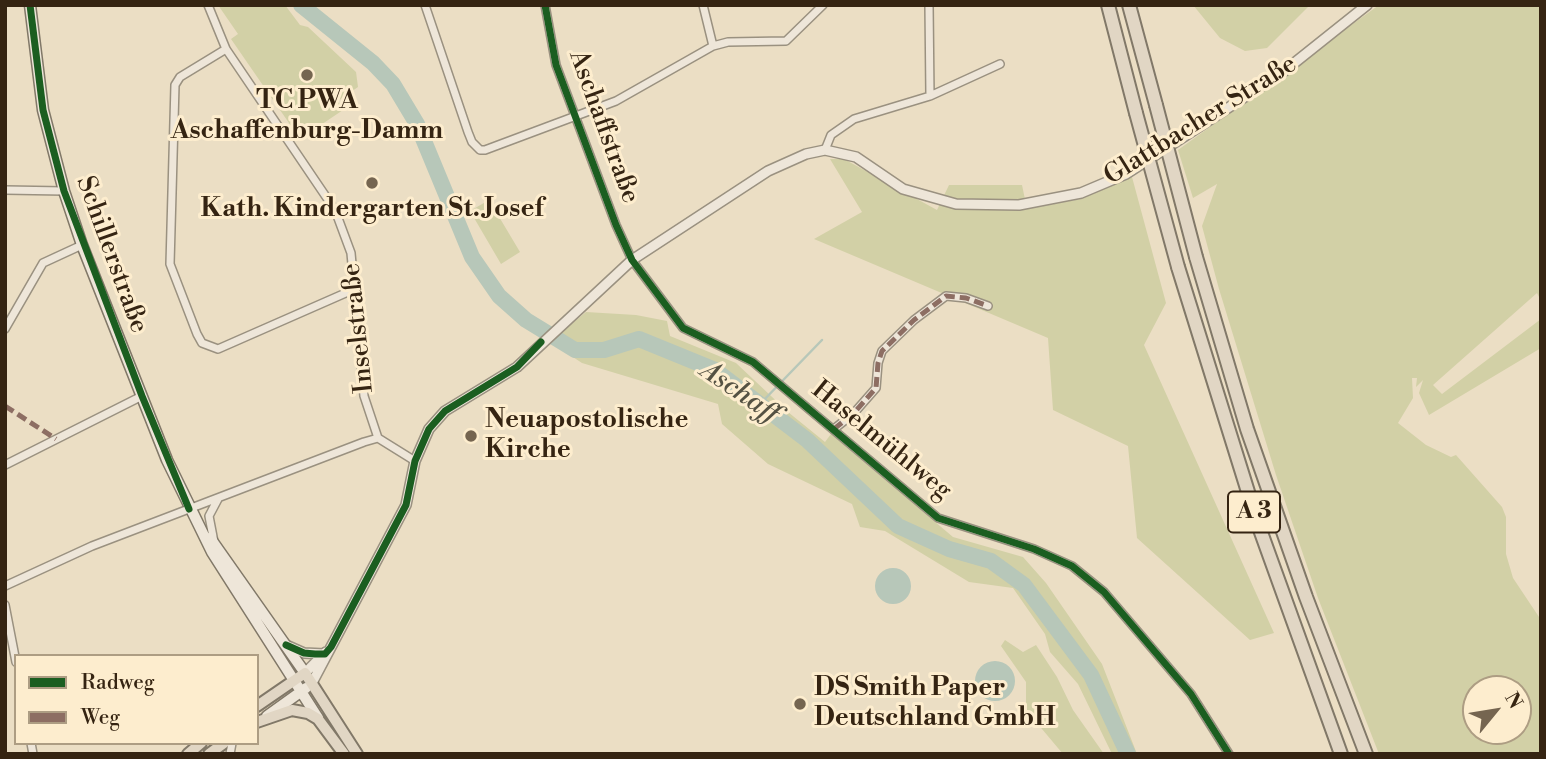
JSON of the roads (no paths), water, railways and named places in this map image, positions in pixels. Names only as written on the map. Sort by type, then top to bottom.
[{"type":"highway","name":"A 3","points":[[1108,5],[1178,267],[1258,524],[1342,754]]},
{"type":"highway","name":"A 3","points":[[1129,5],[1196,257],[1247,429],[1306,597],[1366,754]]},
{"type":"main road","name":"Schillerstraße","points":[[30,5],[43,110],[64,191],[82,245],[189,509]]},
{"type":"main road","points":[[189,509],[286,645],[357,754]]},
{"type":"main road","points":[[189,509],[219,565],[318,719],[344,754]]},
{"type":"main road","points":[[259,705],[294,682],[308,678]]},
{"type":"main road","points":[[262,719],[301,692],[308,678]]},
{"type":"main road","points":[[262,719],[292,710],[318,719]]},
{"type":"street","name":"Inselstraße","points":[[208,5],[226,49],[335,210],[351,253],[357,288],[362,379],[378,438]]},
{"type":"street","points":[[425,5],[456,103],[472,142],[480,150],[497,147],[617,101],[713,46],[728,42],[786,41],[823,5]]},
{"type":"street","name":"Aschaffstraße","points":[[545,5],[556,65],[574,119],[632,260]]},
{"type":"street","points":[[703,5],[713,46]]},
{"type":"street","points":[[929,5],[930,96]]},
{"type":"street","name":"Glattbacher Straße","points":[[825,150],[856,157],[903,189],[956,204],[1019,205],[1081,193],[1126,174],[1283,72],[1367,5]]},
{"type":"street","points":[[226,49],[180,77],[175,85],[170,264],[197,334],[202,343],[218,349],[357,288]]},
{"type":"street","points":[[308,678],[328,651],[406,505],[415,461],[429,429],[445,411],[517,366],[632,260],[768,171],[806,154],[825,150],[831,135],[854,119],[930,96],[1000,64]]},
{"type":"street","points":[[5,190],[64,191]]},
{"type":"street","points":[[5,329],[43,263],[82,245]]},
{"type":"street","name":"Haselmühlweg","points":[[632,260],[682,328],[742,355],[938,517],[1034,549],[1072,566],[1104,592],[1191,694],[1228,754]]},
{"type":"street","name":"Haselmühlweg","points":[[834,429],[855,413],[876,388],[877,363],[882,351],[914,320],[946,296],[966,298],[988,306]]},
{"type":"street","points":[[5,465],[142,396]]},
{"type":"street","points":[[5,586],[92,546],[378,438],[415,461]]},
{"type":"street","points":[[215,544],[208,524],[211,509],[219,498]]},
{"type":"street","points":[[5,605],[14,654]]},
{"type":"street","points":[[286,645],[304,653],[328,651]]},
{"type":"waterway","name":"Aschaff","points":[[301,5],[373,63],[393,84],[417,124],[472,257],[499,296],[526,320],[575,350],[604,350],[639,339],[715,370],[807,440],[898,526],[949,549],[991,561],[1024,585],[1091,675],[1128,754]]},
{"type":"waterway","points":[[760,404],[822,340]]},
{"type":"place","name":"TC PWA Aschaffenburg-Damm","points":[[307,75]]},
{"type":"place","name":"Kath. Kindergarten St. Josef","points":[[372,183]]},
{"type":"place","name":"Neuapostolische Kirche","points":[[471,436]]},
{"type":"place","name":"DS Smith Paper Deutschland GmbH","points":[[800,704]]}]
